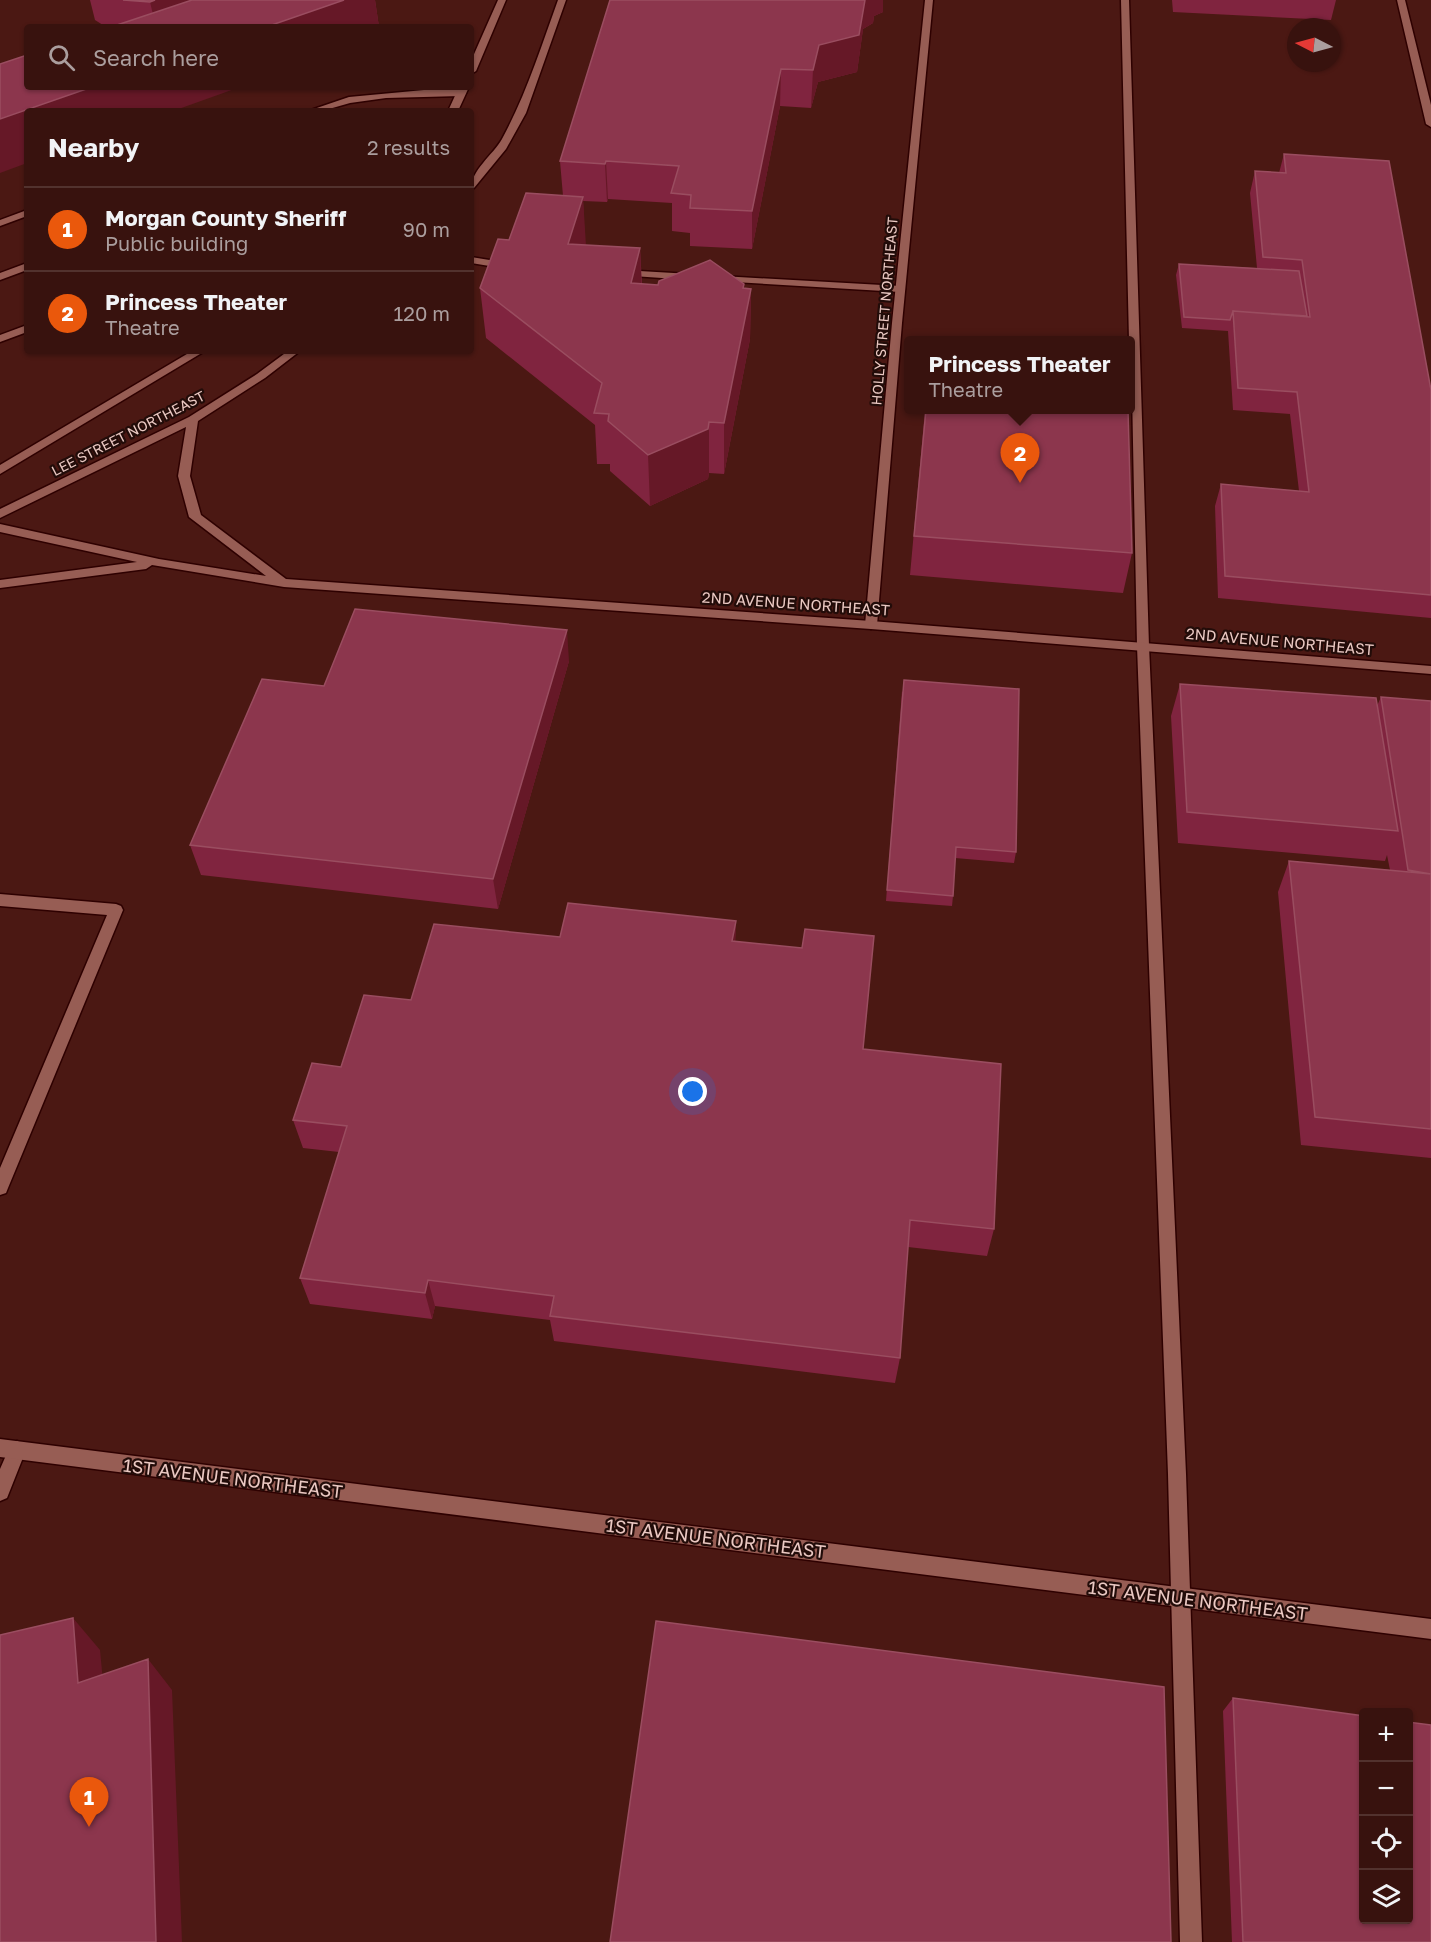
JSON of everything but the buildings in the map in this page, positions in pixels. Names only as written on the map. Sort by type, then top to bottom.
[{"type":"street","points":[[474,64],[502,0]]},
{"type":"street","points":[[474,182],[501,149],[521,113],[562,0]]},
{"type":"street","name":"HOLLY STREET NORTHEAST","points":[[871,625],[929,0]]},
{"type":"street","points":[[1125,0],[1134,336]]},
{"type":"street","points":[[1401,0],[1431,124]]},
{"type":"street","points":[[320,108],[334,102],[392,93],[463,90],[454,108]]},
{"type":"street","points":[[0,224],[24,214]]},
{"type":"street","points":[[474,260],[521,268]]},
{"type":"street","points":[[0,277],[24,267]]},
{"type":"street","points":[[613,273],[900,295]]},
{"type":"street","points":[[0,339],[24,329]]},
{"type":"street","name":"LEE STREET NORTHEAST","points":[[0,470],[195,354]]},
{"type":"street","name":"LEE STREET NORTHEAST","points":[[0,514],[193,419],[291,354]]},
{"type":"street","points":[[1135,359],[1143,646],[1181,1598],[1191,1942]]},
{"type":"street","points":[[193,419],[184,476],[195,517],[284,583]]},
{"type":"street","points":[[0,528],[159,563]]},
{"type":"street","points":[[0,584],[159,563]]},
{"type":"street","name":"2ND AVENUE NORTHEAST","points":[[159,563],[284,583],[871,625],[1431,670]]},
{"type":"street","points":[[0,900],[116,910],[0,1188]]},
{"type":"street","points":[[0,1492],[9,1449]]},
{"type":"street","name":"1ST AVENUE NORTHEAST","points":[[9,1449],[1431,1629]]},
{"type":"place","name":"Princess Theater","points":[[1020,483]]},
{"type":"place","name":"Morgan County Sheriff","points":[[89,1827]]}]
